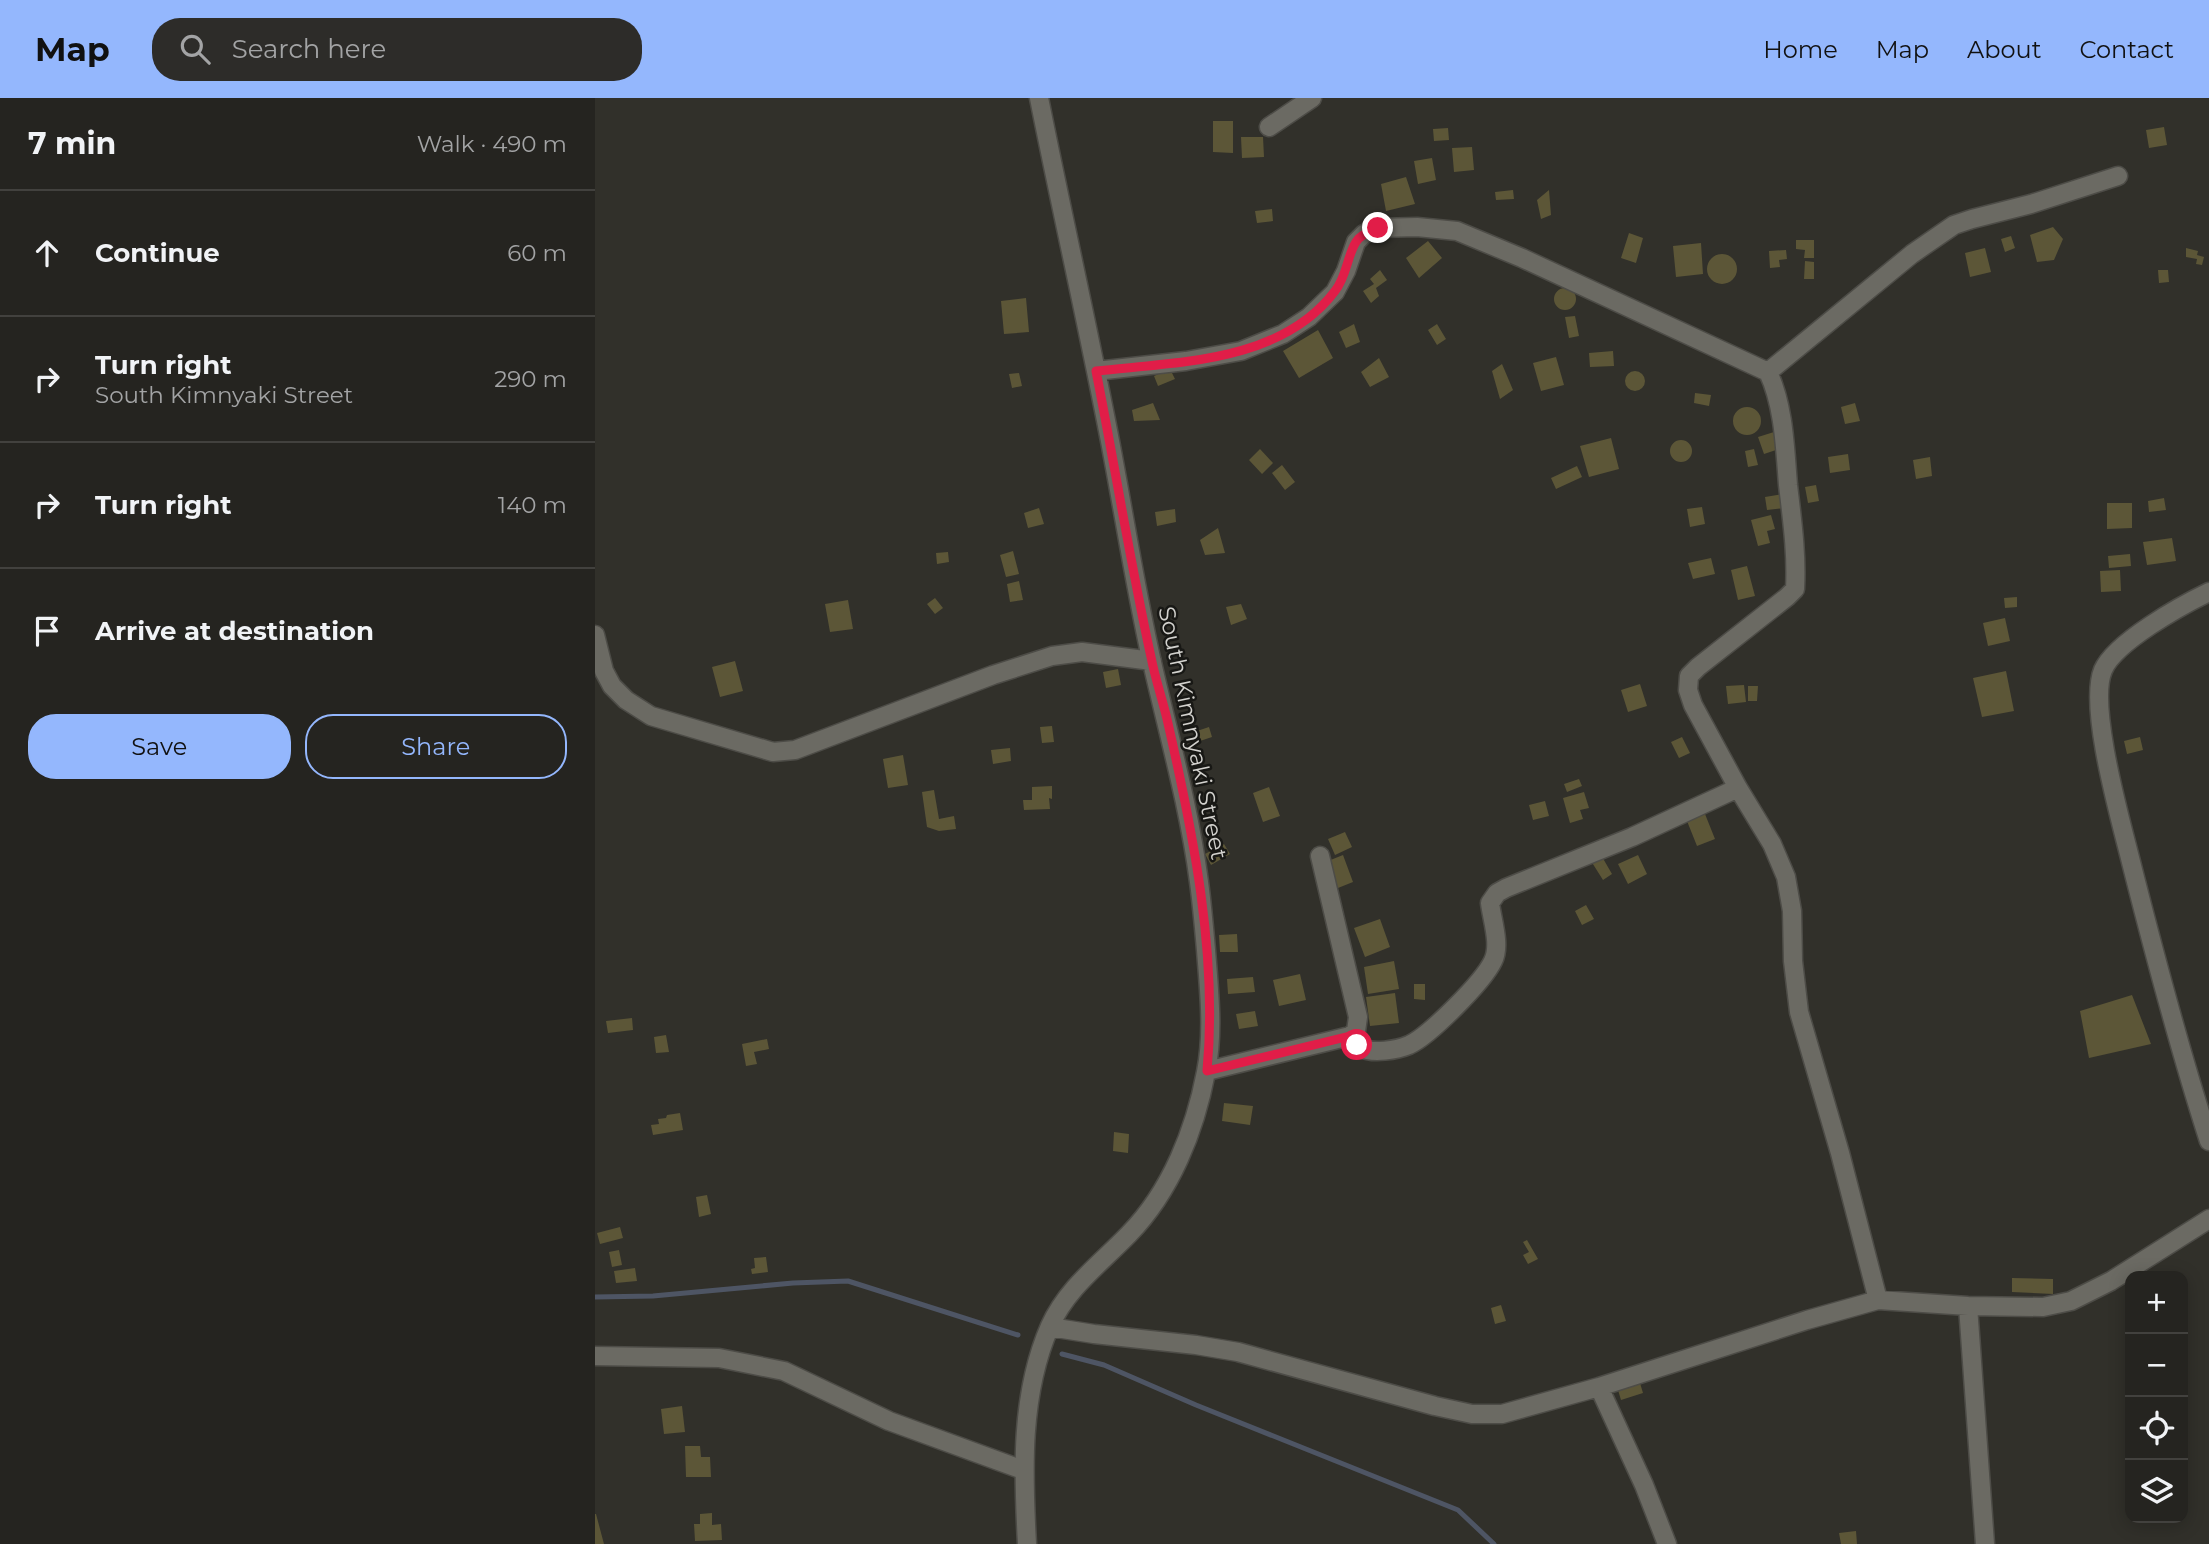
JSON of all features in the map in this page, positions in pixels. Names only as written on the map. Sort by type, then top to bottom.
[{"type":"street","name":"South Kimnyaki Street","points":[[1027,1544],[1023,1470],[1026,1429],[1033,1386],[1050,1327],[1076,1285],[1131,1232],[1153,1205],[1171,1176],[1188,1136],[1207,1071],[1210,1038],[1210,1004],[1199,882],[1039,98]]},
{"type":"street","points":[[1269,127],[1312,98]]},
{"type":"street","points":[[1768,372],[1912,254],[1954,225],[2118,176]]},
{"type":"street","points":[[1096,371],[1186,361],[1241,351],[1283,334],[1309,317],[1335,292],[1356,242],[1364,234],[1378,228],[1417,227],[1457,231],[1523,258],[1768,372],[1779,404],[1793,539],[1795,589],[1697,667],[1689,677],[1688,690],[1693,705],[1738,788],[1772,844],[1786,877],[1792,911],[1793,961],[1799,1012],[1878,1300]]},
{"type":"street","points":[[2209,592],[2153,622],[2117,652],[2103,670],[2098,697],[2108,772],[2156,961],[2209,1141]]},
{"type":"street","points":[[595,635],[604,671],[612,686],[626,700],[651,716],[773,752],[795,750],[993,675],[1052,656],[1081,652],[1152,661]]},
{"type":"street","points":[[1350,1036],[1362,1048],[1370,1050],[1399,1048],[1422,1036],[1458,1003],[1494,960],[1496,946],[1490,903],[1506,888],[1632,837],[1738,788]]},
{"type":"street","points":[[1207,1071],[1350,1036],[1356,1031],[1358,1017],[1320,856]]},
{"type":"street","points":[[1050,1327],[1238,1352],[1472,1414],[1503,1414],[1878,1300],[1968,1306],[2042,1307],[2071,1301],[2111,1281],[2209,1219]]},
{"type":"street","points":[[1968,1306],[1985,1544]]},
{"type":"street","points":[[595,1356],[719,1357],[784,1371],[889,1421],[1023,1470]]},
{"type":"street","points":[[1599,1387],[1644,1485],[1667,1544]]},
{"type":"building","points":[[1213,121],[1233,121],[1233,153],[1213,152]]},
{"type":"building","points":[[2164,127],[2167,145],[2149,148],[2146,130]]},
{"type":"building","points":[[1448,128],[1449,140],[1434,141],[1433,129]]},
{"type":"building","points":[[1241,137],[1263,137],[1264,157],[1242,158]]},
{"type":"building","points":[[1472,147],[1474,170],[1454,172],[1452,148]]},
{"type":"building","points":[[1432,158],[1436,180],[1418,184],[1414,161]]},
{"type":"building","points":[[1406,177],[1415,204],[1386,211],[1381,184]]},
{"type":"building","points":[[1513,190],[1514,199],[1496,200],[1495,192]]},
{"type":"building","points":[[1549,190],[1551,215],[1541,219],[1537,200]]},
{"type":"building","points":[[1272,209],[1273,221],[1257,223],[1255,211]]},
{"type":"building","points":[[2053,227],[2063,239],[2054,260],[2037,262],[2030,235]]},
{"type":"building","points":[[1629,233],[1643,238],[1636,263],[1621,258]]},
{"type":"building","points":[[2011,236],[2015,248],[2005,252],[2001,239]]},
{"type":"building","points":[[1796,240],[1814,240],[1814,258],[1804,258],[1805,250],[1796,249]]},
{"type":"building","points":[[1428,241],[1442,258],[1419,278],[1406,258]]},
{"type":"building","points":[[1701,243],[1703,274],[1676,277],[1673,246]]},
{"type":"building","points":[[1985,248],[1991,272],[1970,277],[1965,253]]},
{"type":"building","points":[[2186,248],[2198,251],[2197,255],[2204,257],[2202,265],[2196,264],[2197,259],[2186,257]]},
{"type":"building","points":[[1786,250],[1787,259],[1779,260],[1780,267],[1770,268],[1769,251]]},
{"type":"building","points":[[1722,254],[1733,258],[1737,269],[1733,280],[1722,284],[1711,280],[1707,269],[1711,258]]},
{"type":"building","points":[[1805,261],[1814,262],[1814,279],[1804,279]]},
{"type":"building","points":[[1380,270],[1387,280],[1376,288],[1379,296],[1371,303],[1363,291],[1374,284],[1370,279]]},
{"type":"building","points":[[2158,270],[2168,270],[2169,282],[2159,283]]},
{"type":"building","points":[[1565,288],[1573,291],[1576,299],[1573,307],[1565,310],[1557,307],[1554,299],[1557,291]]},
{"type":"building","points":[[1026,298],[1029,332],[1004,334],[1001,301]]},
{"type":"building","points":[[1575,316],[1579,336],[1569,338],[1565,317]]},
{"type":"building","points":[[1354,324],[1360,342],[1346,348],[1339,332]]},
{"type":"building","points":[[1437,324],[1446,339],[1437,345],[1428,330]]},
{"type":"building","points":[[1318,330],[1333,358],[1299,378],[1283,351]]},
{"type":"building","points":[[1613,351],[1614,366],[1590,367],[1589,353]]},
{"type":"building","points":[[1556,357],[1564,385],[1541,391],[1533,363]]},
{"type":"building","points":[[1379,358],[1389,377],[1370,387],[1361,372]]},
{"type":"building","points":[[1502,364],[1513,390],[1500,399],[1492,371]]},
{"type":"building","points":[[1170,369],[1175,379],[1158,386],[1154,376]]},
{"type":"building","points":[[1635,371],[1642,374],[1645,381],[1642,388],[1635,391],[1628,388],[1625,381],[1628,374]]},
{"type":"building","points":[[1019,373],[1022,386],[1012,388],[1009,374]]},
{"type":"building","points":[[1695,393],[1711,395],[1709,406],[1694,403]]},
{"type":"building","points":[[1153,403],[1160,420],[1134,421],[1132,410]]},
{"type":"building","points":[[1855,403],[1860,421],[1845,424],[1841,407]]},
{"type":"building","points":[[1747,407],[1757,411],[1761,421],[1757,431],[1747,435],[1737,431],[1733,421],[1737,411]]},
{"type":"building","points":[[1774,432],[1779,449],[1764,454],[1758,437]]},
{"type":"building","points":[[1611,438],[1619,469],[1589,477],[1580,446]]},
{"type":"building","points":[[1681,440],[1689,443],[1692,451],[1689,459],[1681,462],[1673,459],[1670,451],[1673,443]]},
{"type":"building","points":[[1260,449],[1273,463],[1262,474],[1249,460]]},
{"type":"building","points":[[1754,449],[1758,465],[1748,467],[1745,451]]},
{"type":"building","points":[[1848,454],[1850,470],[1830,473],[1828,457]]},
{"type":"building","points":[[1930,457],[1932,476],[1916,479],[1913,460]]},
{"type":"building","points":[[1282,465],[1295,482],[1285,490],[1272,473]]},
{"type":"building","points":[[1577,466],[1582,477],[1556,489],[1551,478]]},
{"type":"building","points":[[1816,485],[1819,501],[1808,503],[1805,487]]},
{"type":"building","points":[[1783,494],[1785,508],[1767,510],[1765,497]]},
{"type":"building","points":[[2164,498],[2166,510],[2149,512],[2148,501]]},
{"type":"building","points":[[2107,503],[2132,503],[2132,528],[2107,529]]},
{"type":"building","points":[[1702,507],[1705,524],[1690,527],[1687,509]]},
{"type":"building","points":[[1039,508],[1044,524],[1028,528],[1024,513]]},
{"type":"building","points":[[1175,509],[1176,522],[1157,526],[1155,512]]},
{"type":"building","points":[[1771,515],[1775,529],[1767,531],[1770,543],[1758,546],[1751,520]]},
{"type":"building","points":[[1218,528],[1225,553],[1205,555],[1200,540]]},
{"type":"building","points":[[2172,538],[2176,561],[2147,565],[2143,542]]},
{"type":"building","points":[[1013,551],[1019,574],[1006,577],[1000,555]]},
{"type":"building","points":[[948,552],[949,562],[937,564],[936,553]]},
{"type":"building","points":[[2130,554],[2131,566],[2109,568],[2108,556]]},
{"type":"building","points":[[1711,558],[1715,574],[1693,579],[1688,563]]},
{"type":"building","points":[[1747,566],[1755,596],[1738,600],[1731,570]]},
{"type":"building","points":[[2120,570],[2121,591],[2101,592],[2100,571]]},
{"type":"building","points":[[1019,581],[1023,600],[1010,602],[1007,584]]},
{"type":"building","points":[[2017,597],[2017,607],[2005,608],[2004,598]]},
{"type":"building","points":[[935,598],[943,608],[935,614],[927,604]]},
{"type":"building","points":[[848,600],[853,629],[830,632],[825,604]]},
{"type":"building","points":[[1241,604],[1247,619],[1231,625],[1226,607]]},
{"type":"building","points":[[2005,618],[2010,641],[1988,646],[1983,623]]},
{"type":"building","points":[[735,661],[743,691],[720,697],[712,667]]},
{"type":"building","points":[[1118,669],[1121,685],[1106,688],[1103,672]]},
{"type":"building","points":[[2006,671],[2014,711],[1982,717],[1973,678]]},
{"type":"building","points":[[1640,684],[1647,706],[1628,712],[1621,690]]},
{"type":"building","points":[[1744,685],[1746,702],[1728,704],[1726,686]]},
{"type":"building","points":[[1748,686],[1758,686],[1757,701],[1748,701]]},
{"type":"building","points":[[1052,726],[1054,742],[1042,743],[1040,727]]},
{"type":"building","points":[[1209,727],[1212,737],[1200,741],[1197,731]]},
{"type":"building","points":[[1682,737],[1690,753],[1679,758],[1671,742]]},
{"type":"building","points":[[2140,737],[2143,750],[2127,754],[2124,741]]},
{"type":"building","points":[[1010,748],[1011,761],[993,764],[991,750]]},
{"type":"building","points":[[903,755],[908,785],[888,788],[883,759]]},
{"type":"building","points":[[1579,779],[1582,786],[1567,792],[1564,784]]},
{"type":"building","points":[[1052,786],[1050,809],[1024,810],[1023,800],[1032,800],[1032,787]]},
{"type":"building","points":[[1269,787],[1280,816],[1263,822],[1253,793]]},
{"type":"building","points":[[934,790],[939,819],[954,816],[956,829],[939,831],[927,827],[922,792]]},
{"type":"building","points":[[1584,792],[1589,808],[1580,810],[1583,819],[1570,823],[1563,798]]},
{"type":"building","points":[[1545,801],[1549,816],[1533,820],[1529,805]]},
{"type":"building","points":[[1705,814],[1715,839],[1697,846],[1687,821]]},
{"type":"building","points":[[1345,832],[1352,847],[1335,855],[1328,839]]},
{"type":"building","points":[[1224,844],[1230,854],[1211,865],[1205,854]]},
{"type":"building","points":[[1343,855],[1353,882],[1338,888],[1328,861]]},
{"type":"building","points":[[1601,855],[1612,874],[1603,880],[1591,861]]},
{"type":"building","points":[[1638,855],[1647,874],[1628,884],[1618,864]]},
{"type":"building","points":[[1586,905],[1594,919],[1582,925],[1575,911]]},
{"type":"building","points":[[1380,919],[1390,947],[1365,957],[1354,928]]},
{"type":"building","points":[[1237,934],[1238,952],[1220,952],[1219,935]]},
{"type":"building","points":[[1394,961],[1399,989],[1368,994],[1364,967]]},
{"type":"building","points":[[1300,974],[1306,1000],[1279,1006],[1273,980]]},
{"type":"building","points":[[1253,977],[1255,992],[1228,994],[1227,979]]},
{"type":"building","points":[[1414,984],[1425,984],[1425,1000],[1414,999]]},
{"type":"building","points":[[1395,993],[1399,1023],[1370,1026],[1366,997]]},
{"type":"building","points":[[2132,995],[2151,1044],[2089,1058],[2080,1011]]},
{"type":"building","points":[[1255,1011],[1258,1026],[1239,1029],[1236,1014]]},
{"type":"building","points":[[632,1018],[633,1030],[608,1033],[606,1021]]},
{"type":"building","points":[[666,1035],[669,1052],[656,1053],[654,1037]]},
{"type":"building","points":[[767,1039],[769,1049],[754,1052],[757,1064],[746,1066],[742,1044]]},
{"type":"building","points":[[1224,1103],[1253,1106],[1250,1125],[1222,1121]]},
{"type":"building","points":[[680,1113],[683,1130],[653,1135],[651,1125],[659,1124],[658,1119]]},
{"type":"building","points":[[1114,1132],[1129,1134],[1128,1153],[1113,1151]]},
{"type":"building","points":[[707,1195],[711,1214],[699,1217],[696,1197]]},
{"type":"building","points":[[620,1227],[623,1238],[600,1244],[597,1233]]},
{"type":"building","points":[[1527,1240],[1538,1259],[1528,1264],[1523,1255],[1529,1252],[1523,1242]]},
{"type":"building","points":[[619,1250],[622,1265],[612,1267],[609,1252]]},
{"type":"building","points":[[766,1257],[768,1272],[752,1274],[751,1269],[755,1268],[754,1258]]},
{"type":"building","points":[[635,1268],[637,1281],[616,1283],[614,1271]]},
{"type":"building","points":[[2012,1278],[2053,1279],[2053,1294],[2012,1292]]},
{"type":"building","points":[[1501,1305],[1506,1321],[1495,1324],[1491,1308]]},
{"type":"building","points":[[1640,1383],[1643,1393],[1621,1400],[1618,1390]]},
{"type":"building","points":[[682,1406],[685,1432],[664,1434],[661,1409]]},
{"type":"building","points":[[685,1446],[700,1446],[701,1457],[710,1457],[711,1477],[686,1477]]},
{"type":"building","points":[[712,1513],[712,1525],[721,1524],[722,1540],[695,1541],[694,1524],[700,1524],[700,1514]]},
{"type":"building","points":[[596,1514],[604,1544],[595,1544]]},
{"type":"building","points":[[1856,1531],[1857,1544],[1841,1544],[1839,1533]]},
{"type":"waterway","points":[[595,1297],[653,1296],[793,1283],[848,1281],[1018,1335]]},
{"type":"waterway","points":[[1062,1354],[1104,1365],[1196,1405],[1458,1510],[1494,1544]]},
{"type":"route","points":[[1357,1045],[1350,1036],[1207,1071],[1210,1004],[1199,882],[1177,767],[1136,585],[1096,371],[1186,361],[1241,351],[1283,334],[1309,317],[1335,292],[1356,242],[1364,234],[1378,228]]}]
